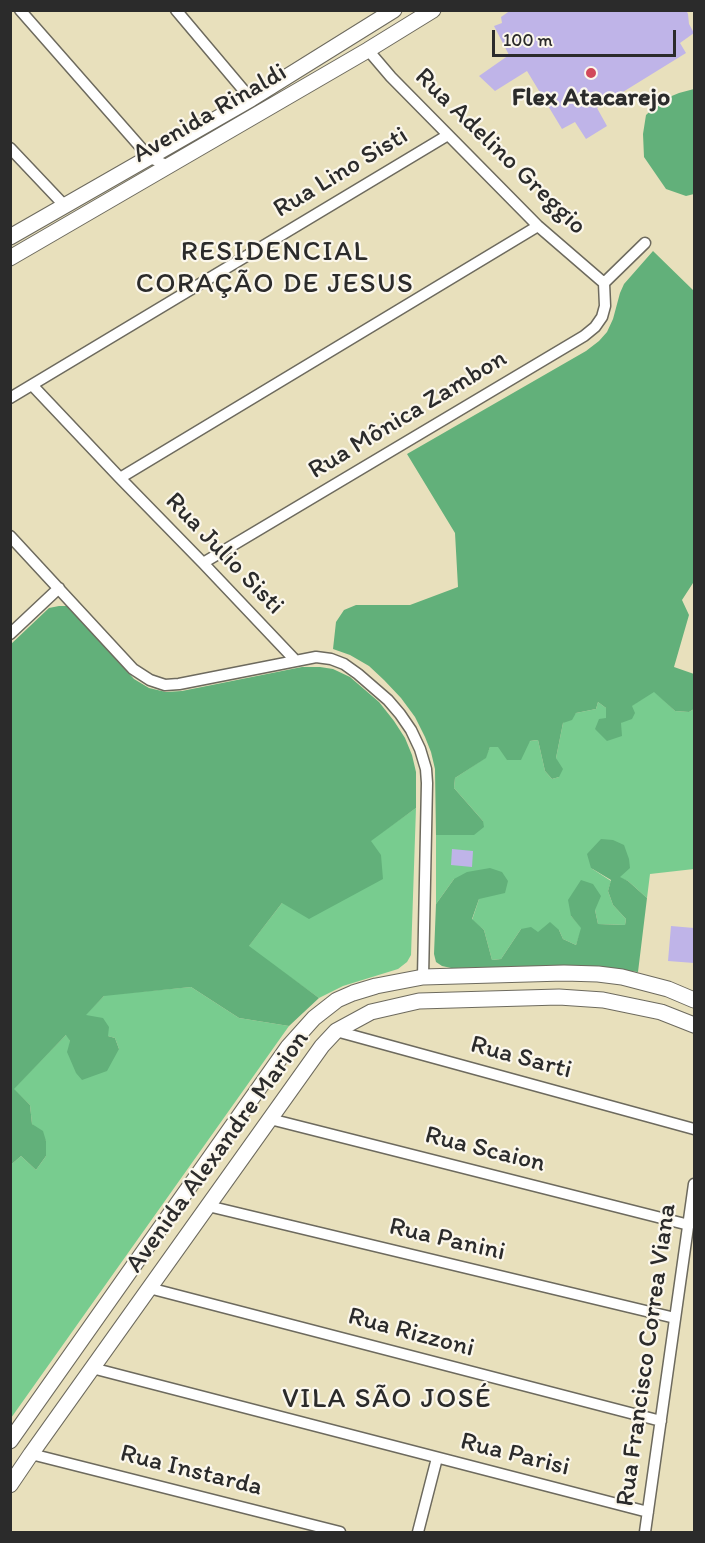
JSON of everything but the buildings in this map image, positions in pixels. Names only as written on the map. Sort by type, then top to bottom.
[{"type":"street","points":[[20,10],[150,158],[169,166]]},
{"type":"street","points":[[176,10],[251,99]]},
{"type":"street","name":"Avenida Rinaldi","points":[[10,237],[251,99],[394,10]]},
{"type":"street","name":"Avenida Rinaldi","points":[[10,258],[433,10]]},
{"type":"street","name":"Rua Adelino Greggio","points":[[368,50],[391,77],[538,226],[604,283]]},
{"type":"street","name":"Rua Lino Sisti","points":[[10,398],[448,135]]},
{"type":"street","points":[[10,147],[64,206]]},
{"type":"street","points":[[120,478],[538,226]]},
{"type":"street","points":[[604,283],[645,243]]},
{"type":"street","name":"Rua Mônica Zambon","points":[[203,563],[584,336],[602,317],[605,306],[604,283]]},
{"type":"street","name":"Rua Julio Sisti","points":[[32,385],[295,660]]},
{"type":"street","points":[[10,536],[133,669],[150,680],[165,686],[316,657],[332,659],[345,664],[388,700],[400,714],[420,749],[426,768],[423,977]]},
{"type":"street","points":[[10,634],[59,588]]},
{"type":"street","name":"Avenida Alexandre Marion","points":[[10,1441],[288,1047],[314,1017],[337,1000],[376,986],[423,977],[564,973],[622,977],[668,989],[694,1000]]},
{"type":"street","name":"Avenida Alexandre Marion","points":[[10,1485],[270,1119],[336,1031],[371,1012],[419,1001],[559,997],[603,1000],[660,1012],[694,1025]]},
{"type":"street","name":"Rua Sarti","points":[[336,1031],[694,1129]]},
{"type":"street","name":"Rua Scaion","points":[[270,1119],[689,1225]]},
{"type":"street","name":"Rua Francisco Correa Viana","points":[[645,1533],[694,1184]]},
{"type":"street","name":"Rua Panini","points":[[208,1206],[675,1318]]},
{"type":"street","name":"Rua Rizzoni","points":[[149,1288],[661,1421]]},
{"type":"street","name":"Rua Parisi","points":[[92,1368],[648,1512]]},
{"type":"street","name":"Rua Instarda","points":[[31,1454],[340,1533]]},
{"type":"street","points":[[418,1533],[436,1458]]},
{"type":"green space","points":[[694,89],[694,194],[686,196],[666,189],[644,157],[643,134],[646,115],[662,100]]},
{"type":"green space","points":[[653,251],[694,291],[694,584],[682,600],[689,615],[674,667],[694,674],[694,709],[689,712],[675,711],[654,692],[632,706],[635,713],[632,719],[621,723],[622,736],[607,741],[595,729],[599,719],[606,718],[606,708],[598,702],[596,709],[576,713],[572,720],[563,723],[556,758],[563,769],[559,777],[552,779],[545,771],[538,740],[530,741],[521,760],[507,760],[498,747],[490,747],[486,758],[455,778],[454,788],[483,821],[484,827],[474,835],[436,835],[435,769],[425,737],[415,717],[384,680],[369,666],[350,655],[333,649],[336,622],[344,610],[356,605],[410,605],[458,587],[455,533],[407,454],[586,351],[599,341],[607,332],[613,319],[624,284]]},
{"type":"green space","points":[[67,606],[134,679],[149,688],[166,692],[182,691],[302,667],[333,669],[350,677],[379,702],[405,738],[416,772],[416,808],[371,841],[381,855],[383,879],[309,919],[282,903],[249,946],[319,998],[289,1026],[239,1018],[191,987],[104,996],[86,1015],[103,1018],[109,1027],[108,1036],[115,1038],[119,1049],[107,1071],[82,1080],[76,1073],[67,1052],[70,1041],[66,1035],[14,1089],[30,1105],[32,1124],[43,1131],[46,1141],[46,1156],[36,1170],[21,1156],[11,1163],[10,645],[49,608]]},
{"type":"green space","points":[[654,691],[675,711],[689,712],[694,709],[694,869],[650,874],[647,898],[628,881],[591,868],[611,881],[608,891],[613,905],[626,919],[625,925],[598,924],[595,910],[571,916],[582,928],[576,945],[563,939],[559,930],[538,933],[521,929],[501,959],[492,960],[484,930],[472,920],[479,899],[454,879],[436,904],[436,835],[473,835],[483,821],[454,788],[455,778],[485,758],[490,747],[538,740],[545,771],[552,779],[559,777],[556,758],[563,723],[576,713],[596,709],[598,702],[606,708],[606,718],[621,723],[631,706]]},
{"type":"green space","points":[[416,808],[411,955],[407,962],[398,969],[343,986],[319,998],[248,947],[282,903]]},
{"type":"green space","points":[[601,839],[613,840],[624,845],[630,868],[620,877],[647,898],[638,972],[587,966],[451,968],[436,962],[434,954],[436,904],[454,879],[467,872],[490,868],[502,872],[508,881],[505,893],[479,899],[472,919],[484,930],[492,960],[501,959],[521,929],[531,927],[538,932],[550,922],[559,930],[563,939],[576,945],[581,928],[571,916],[568,900],[581,880],[593,884],[601,896],[595,910],[598,924],[625,925],[626,919],[613,905],[608,891],[611,880],[591,868],[587,854]]},
{"type":"green space","points":[[191,987],[239,1018],[289,1026],[11,1418],[11,1163],[21,1156],[36,1170],[46,1156],[46,1141],[32,1124],[30,1105],[13,1089],[67,1034],[70,1041],[119,1049],[115,1038],[108,1036],[85,1015],[105,995]]},
{"type":"place","name":"Flex Atacarejo","points":[[591,73]]},
{"type":"district","name":"RESIDENCIAL CORAÇÃO DE JESUS","points":[[275,269]]},
{"type":"district","name":"VILA SÃO JOSÉ","points":[[387,1400]]}]
